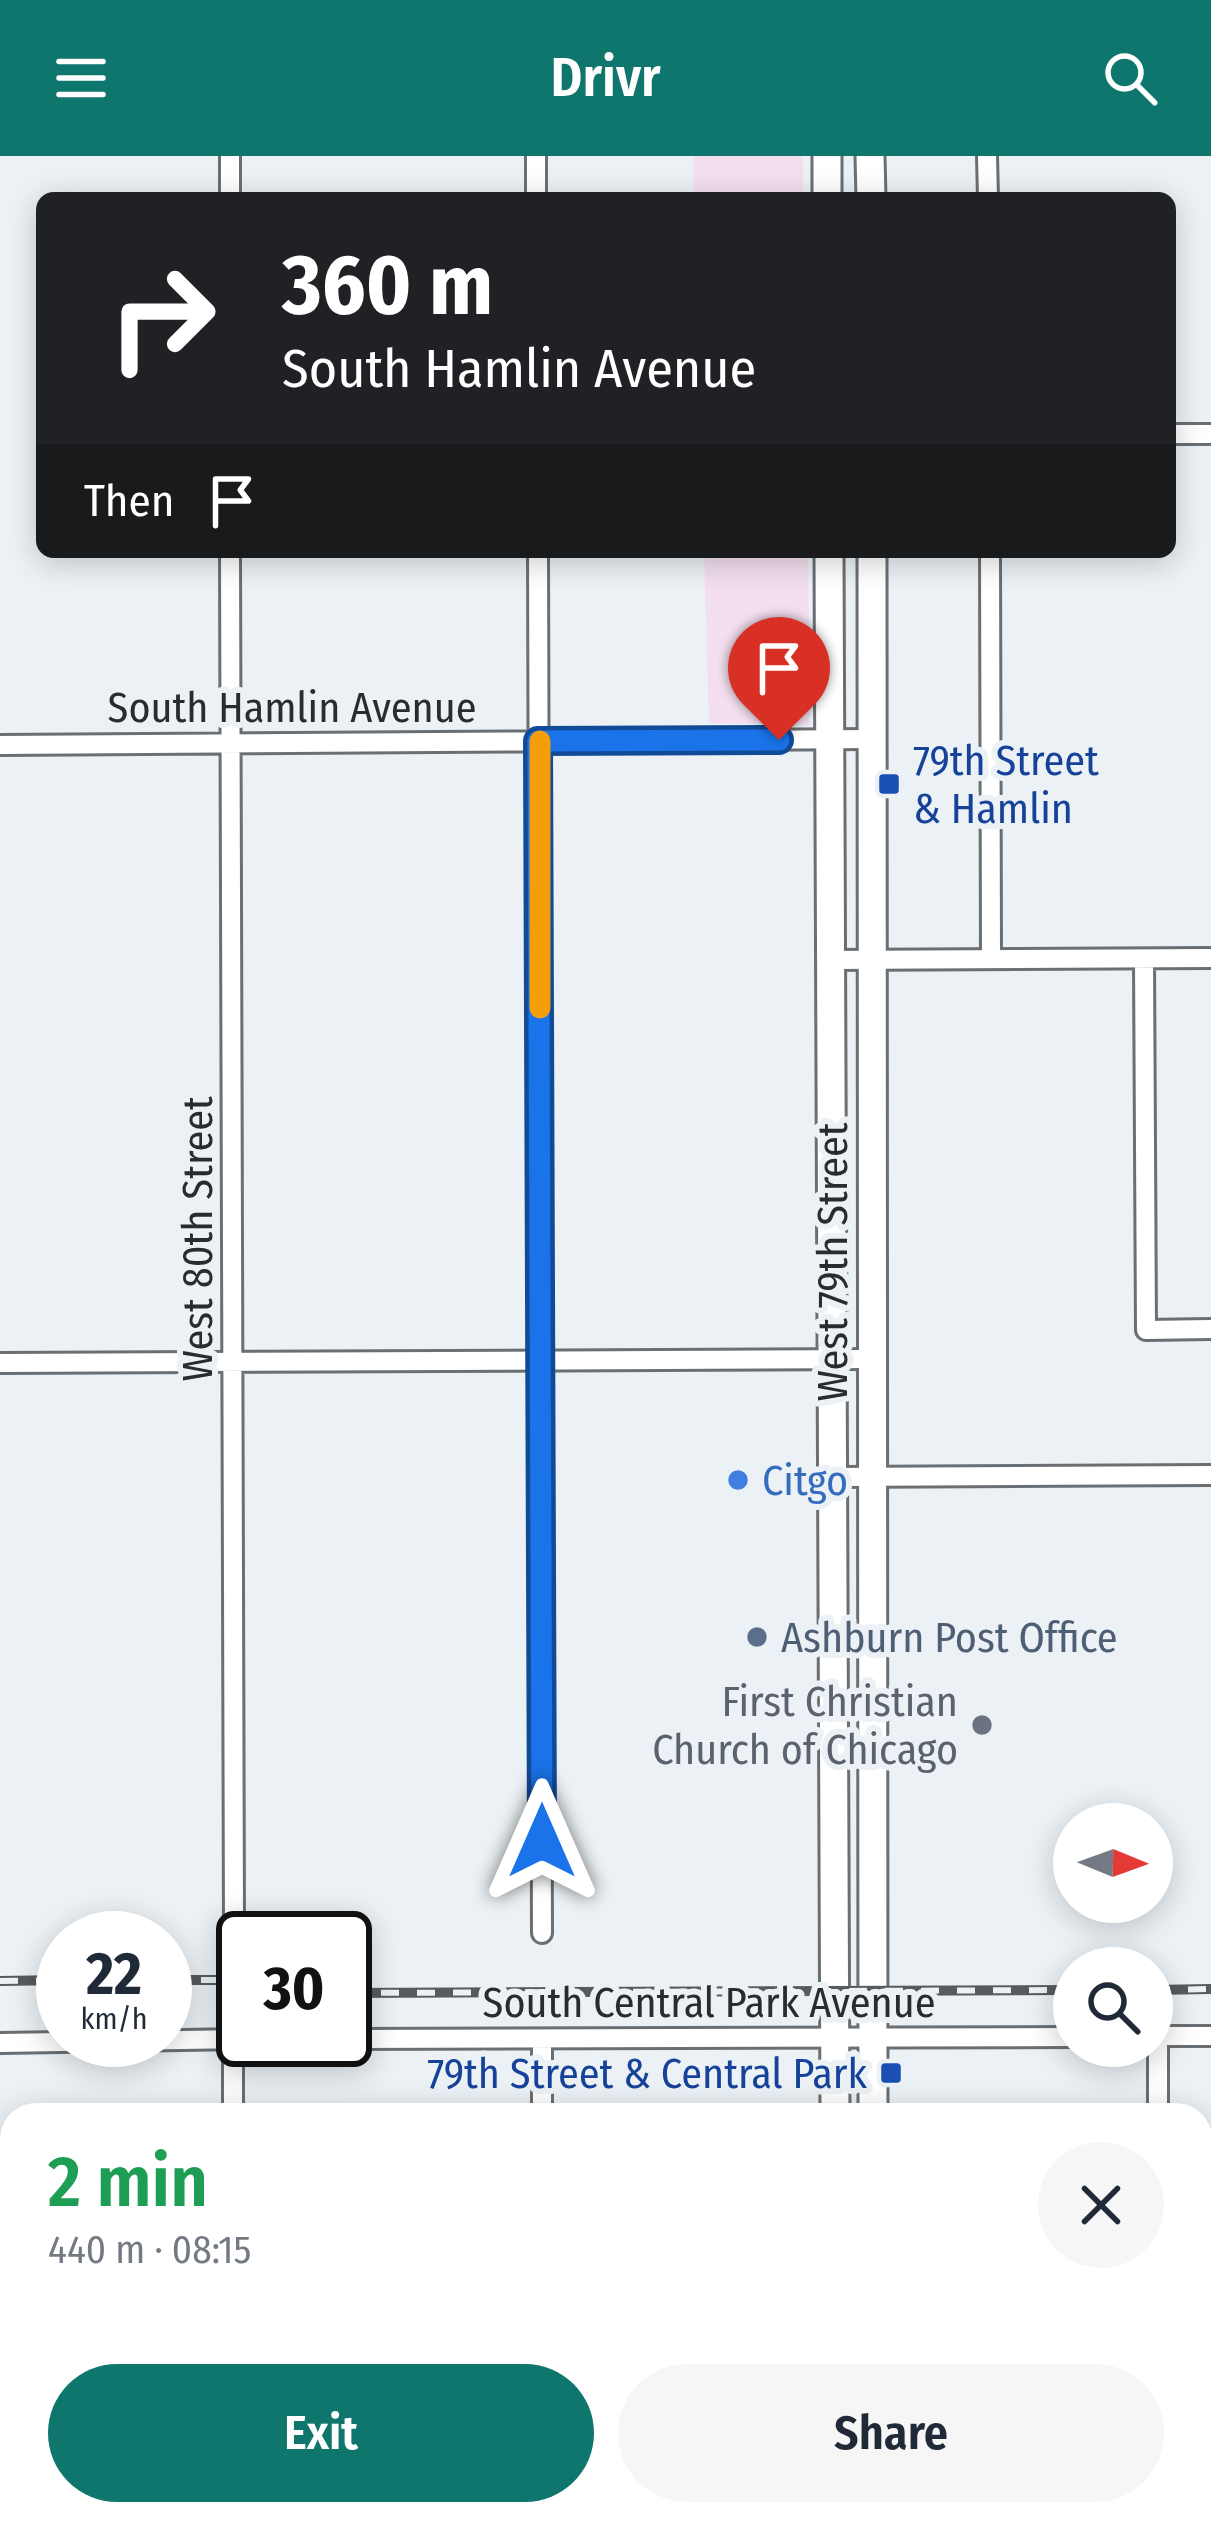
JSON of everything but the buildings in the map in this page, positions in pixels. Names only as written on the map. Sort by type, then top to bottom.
[{"type":"main road","points":[[826,156],[826,192]]},
{"type":"main road","points":[[870,156],[871,192]]},
{"type":"main road","name":"West 79th Street","points":[[829,558],[835,2103]]},
{"type":"main road","name":"West 79th Street","points":[[872,558],[873,2103]]},
{"type":"street","points":[[230,156],[230,192]]},
{"type":"street","points":[[536,156],[536,192]]},
{"type":"street","points":[[987,156],[988,192]]},
{"type":"street","points":[[1176,434],[1211,434]]},
{"type":"street","name":"West 80th Street","points":[[230,558],[234,1911]]},
{"type":"street","points":[[538,558],[542,1933]]},
{"type":"street","points":[[990,558],[991,959]]},
{"type":"street","name":"South Hamlin Avenue","points":[[0,745],[872,739]]},
{"type":"street","points":[[1144,958],[1146,1330],[1211,1329]]},
{"type":"street","points":[[831,960],[1211,958]]},
{"type":"street","points":[[0,1363],[874,1359]]},
{"type":"street","points":[[833,1477],[1211,1475]]},
{"type":"street","points":[[1173,2036],[1211,2036]]},
{"type":"street","name":"South Central Park Avenue","points":[[372,2039],[1053,2037]]},
{"type":"street","points":[[0,2043],[216,2039]]},
{"type":"street","points":[[542,2039],[542,2103]]},
{"type":"street","points":[[234,2103],[236,2067]]},
{"type":"street","points":[[1156,2067],[1158,2103]]},
{"type":"shaded area","points":[[693,156],[803,156],[803,192],[694,192]]},
{"type":"shaded area","points":[[704,558],[808,558],[810,725],[709,723]]},
{"type":"railway","points":[[0,1981],[36,1980]]},
{"type":"railway","points":[[192,1980],[216,1980]]},
{"type":"railway","points":[[1173,1990],[1211,1989]]},
{"type":"railway","points":[[372,1993],[1053,1990]]},
{"type":"slow traffic","points":[[540,741],[540,1008]]},
{"type":"place","name":"79th Street & Hamlin","points":[[889,784]]},
{"type":"place","name":"Citgo","points":[[738,1480]]},
{"type":"place","name":"Ashburn Post Office","points":[[757,1637]]},
{"type":"place","name":"First Christian Church of Chicago","points":[[982,1725]]},
{"type":"place","name":"79th Street & Central Park","points":[[891,2073]]},
{"type":"route","points":[[542,1841],[538,741],[779,740]]}]
